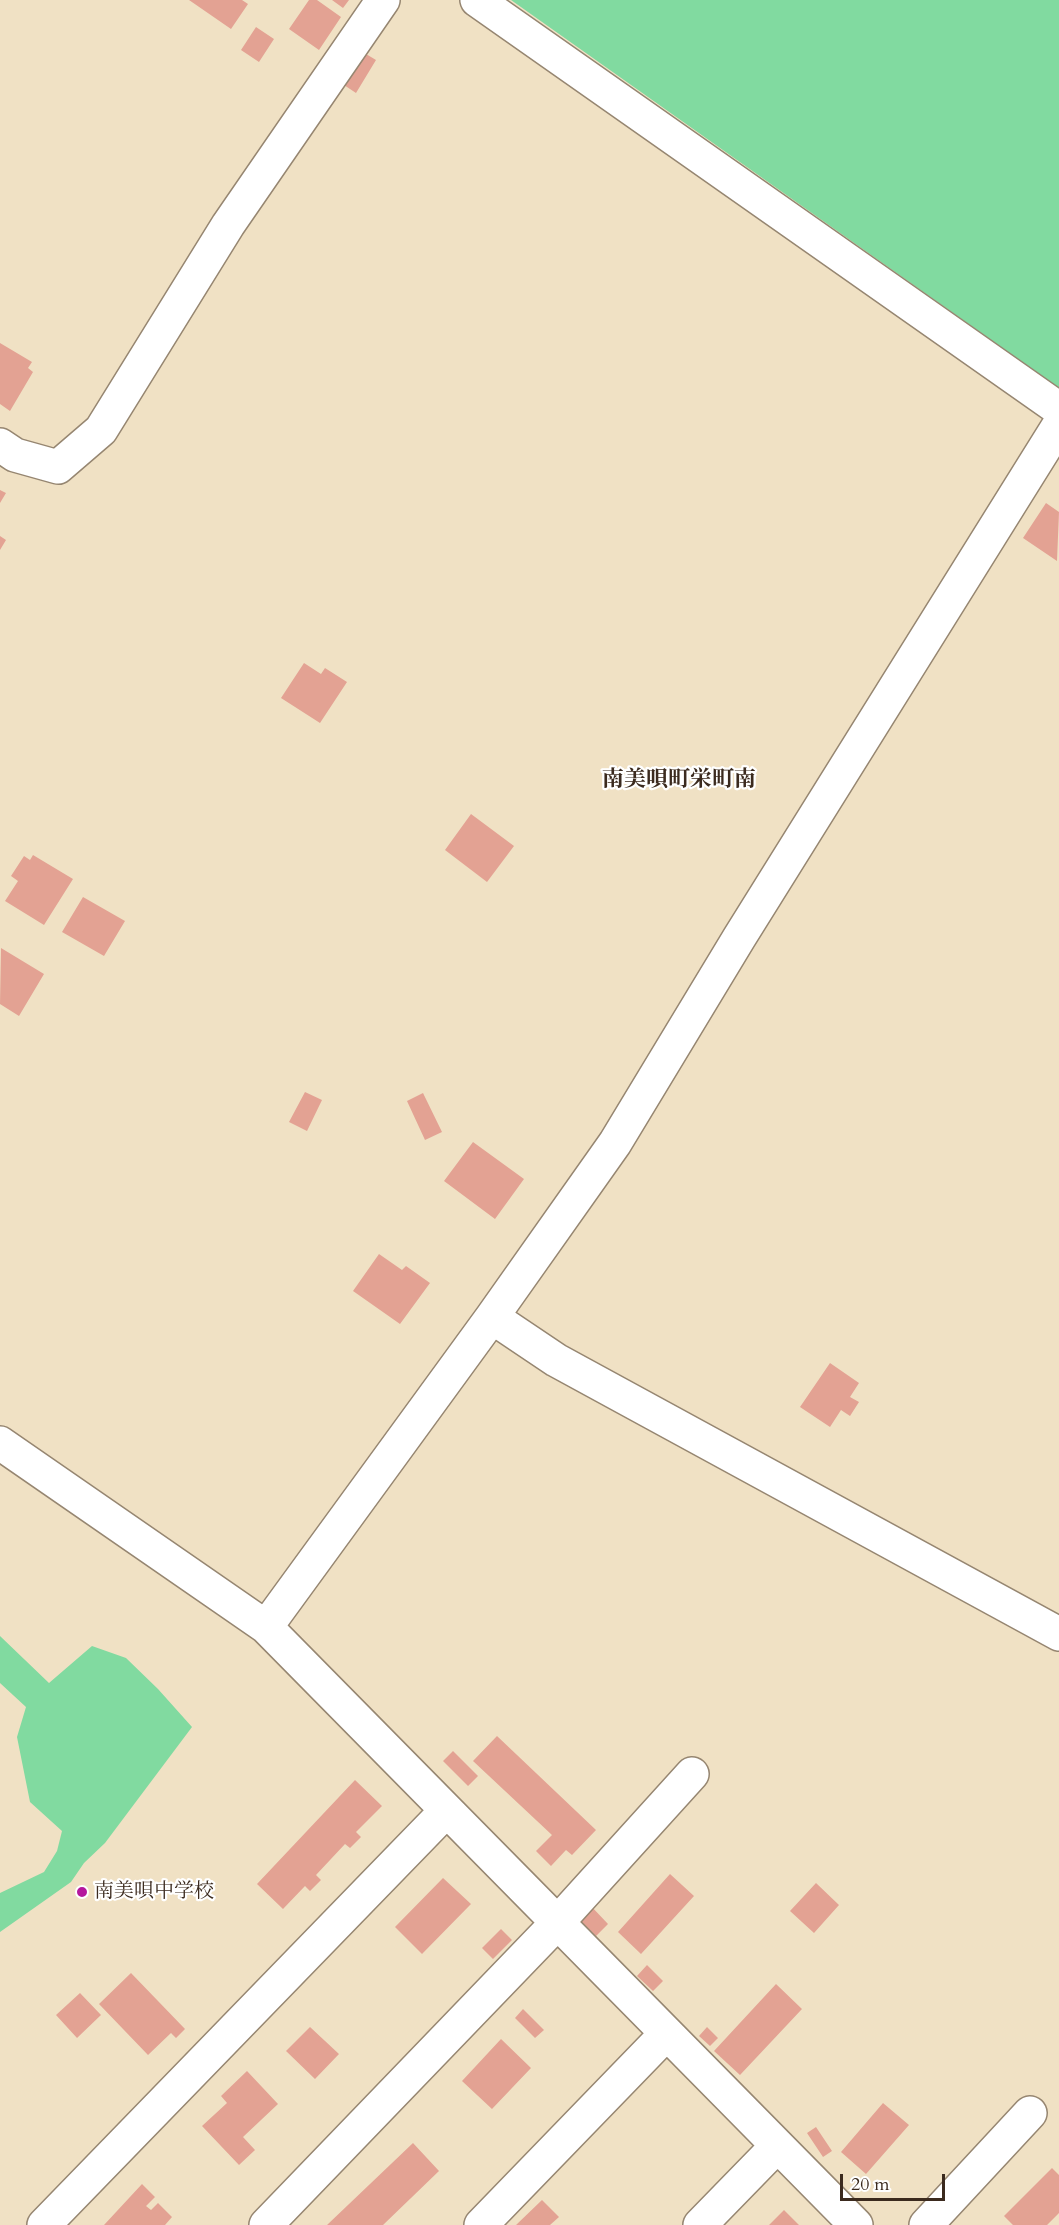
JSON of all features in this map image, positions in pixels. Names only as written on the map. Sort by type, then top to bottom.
[{"type":"street","points":[[0,445],[15,455],[58,467],[101,430],[228,225],[383,0]]},
{"type":"street","points":[[477,0],[1059,410]]},
{"type":"street","points":[[266,1627],[492,1317],[615,1143],[739,938],[1059,425]]},
{"type":"street","points":[[492,1317],[556,1359],[1059,1634]]},
{"type":"street","points":[[0,1443],[266,1627],[856,2225]]},
{"type":"street","points":[[266,2225],[557,1923],[692,1774]]},
{"type":"street","points":[[44,2225],[446,1811]]},
{"type":"street","points":[[481,2225],[666,2034]]},
{"type":"street","points":[[926,2225],[1030,2113]]},
{"type":"street","points":[[700,2225],[777,2146]]},
{"type":"green space","points":[[511,0],[1059,0],[1059,388]]},
{"type":"green space","points":[[0,1636],[49,1683],[92,1646],[126,1658],[192,1727],[105,1843],[84,1863],[71,1882],[0,1932],[0,1893],[44,1872],[57,1851],[62,1831],[30,1802],[17,1737],[26,1707],[0,1683]]},
{"type":"building","points":[[189,0],[242,0],[248,4],[231,29]]},
{"type":"building","points":[[309,0],[317,0],[341,17],[319,50],[289,29]]},
{"type":"building","points":[[332,0],[349,0],[343,8]]},
{"type":"building","points":[[256,27],[274,39],[259,62],[241,50]]},
{"type":"building","points":[[361,51],[376,60],[356,93],[341,83]]},
{"type":"building","points":[[0,343],[32,362],[28,368],[33,372],[10,411],[0,404]]},
{"type":"building","points":[[0,490],[6,493],[0,503]]},
{"type":"building","points":[[1046,503],[1059,512],[1057,561],[1023,538]]},
{"type":"building","points":[[0,536],[6,540],[0,550]]},
{"type":"building","points":[[304,663],[321,674],[325,668],[347,682],[320,723],[281,698]]},
{"type":"building","points":[[471,814],[514,846],[487,882],[445,850]]},
{"type":"building","points":[[33,855],[73,879],[44,925],[5,901],[18,881],[11,876],[24,856],[30,860]]},
{"type":"building","points":[[83,897],[125,921],[104,956],[62,932]]},
{"type":"building","points":[[1,948],[44,974],[19,1016],[0,1004]]},
{"type":"building","points":[[305,1092],[322,1100],[307,1131],[289,1122]]},
{"type":"building","points":[[423,1093],[442,1132],[425,1140],[407,1101]]},
{"type":"building","points":[[473,1142],[524,1179],[495,1219],[444,1181]]},
{"type":"building","points":[[379,1254],[402,1270],[406,1266],[430,1283],[400,1324],[353,1291]]},
{"type":"building","points":[[830,1363],[859,1383],[850,1397],[859,1402],[850,1416],[841,1410],[830,1427],[800,1407]]},
{"type":"building","points":[[497,1736],[596,1830],[572,1855],[566,1850],[551,1866],[536,1851],[552,1835],[473,1761]]},
{"type":"building","points":[[453,1751],[478,1776],[468,1786],[443,1761]]},
{"type":"building","points":[[355,1780],[382,1806],[356,1832],[361,1837],[350,1848],[345,1844],[316,1875],[321,1880],[310,1891],[305,1886],[283,1909],[257,1884]]},
{"type":"building","points":[[670,1874],[694,1896],[641,1954],[618,1932]]},
{"type":"building","points":[[443,1878],[471,1904],[422,1954],[395,1927]]},
{"type":"building","points":[[816,1883],[839,1905],[814,1933],[790,1911]]},
{"type":"building","points":[[590,1905],[608,1924],[596,1936],[577,1917]]},
{"type":"building","points":[[501,1929],[512,1940],[493,1959],[482,1948]]},
{"type":"building","points":[[647,1965],[663,1981],[653,1991],[637,1976]]},
{"type":"building","points":[[131,1973],[185,2029],[176,2038],[171,2033],[148,2055],[99,2004]]},
{"type":"building","points":[[776,1984],[802,2009],[740,2075],[714,2051]]},
{"type":"building","points":[[80,1993],[101,2015],[77,2038],[56,2015]]},
{"type":"building","points":[[523,2009],[544,2030],[535,2038],[515,2018]]},
{"type":"building","points":[[310,2027],[339,2054],[315,2079],[286,2051]]},
{"type":"building","points":[[707,2027],[718,2038],[710,2046],[699,2036]]},
{"type":"building","points":[[501,2039],[531,2068],[492,2109],[462,2081]]},
{"type":"building","points":[[247,2071],[278,2104],[243,2137],[255,2150],[239,2165],[202,2126],[227,2103],[221,2096]]},
{"type":"building","points":[[883,2103],[909,2125],[866,2174],[841,2152]]},
{"type":"building","points":[[816,2127],[832,2151],[823,2157],[807,2133]]},
{"type":"building","points":[[413,2143],[439,2171],[383,2225],[327,2225]]},
{"type":"building","points":[[1052,2168],[1059,2175],[1059,2213],[1047,2225],[1013,2225],[1004,2216]]},
{"type":"building","points":[[142,2184],[155,2197],[146,2206],[151,2210],[158,2203],[172,2217],[165,2225],[104,2225]]},
{"type":"building","points":[[542,2200],[559,2217],[550,2225],[516,2225]]},
{"type":"building","points":[[784,2210],[799,2225],[769,2225]]},
{"type":"place","name":"南美唄中学校","points":[[82,1892]]},
{"type":"district","name":"南美唄町栄町南","points":[[679,781]]}]
